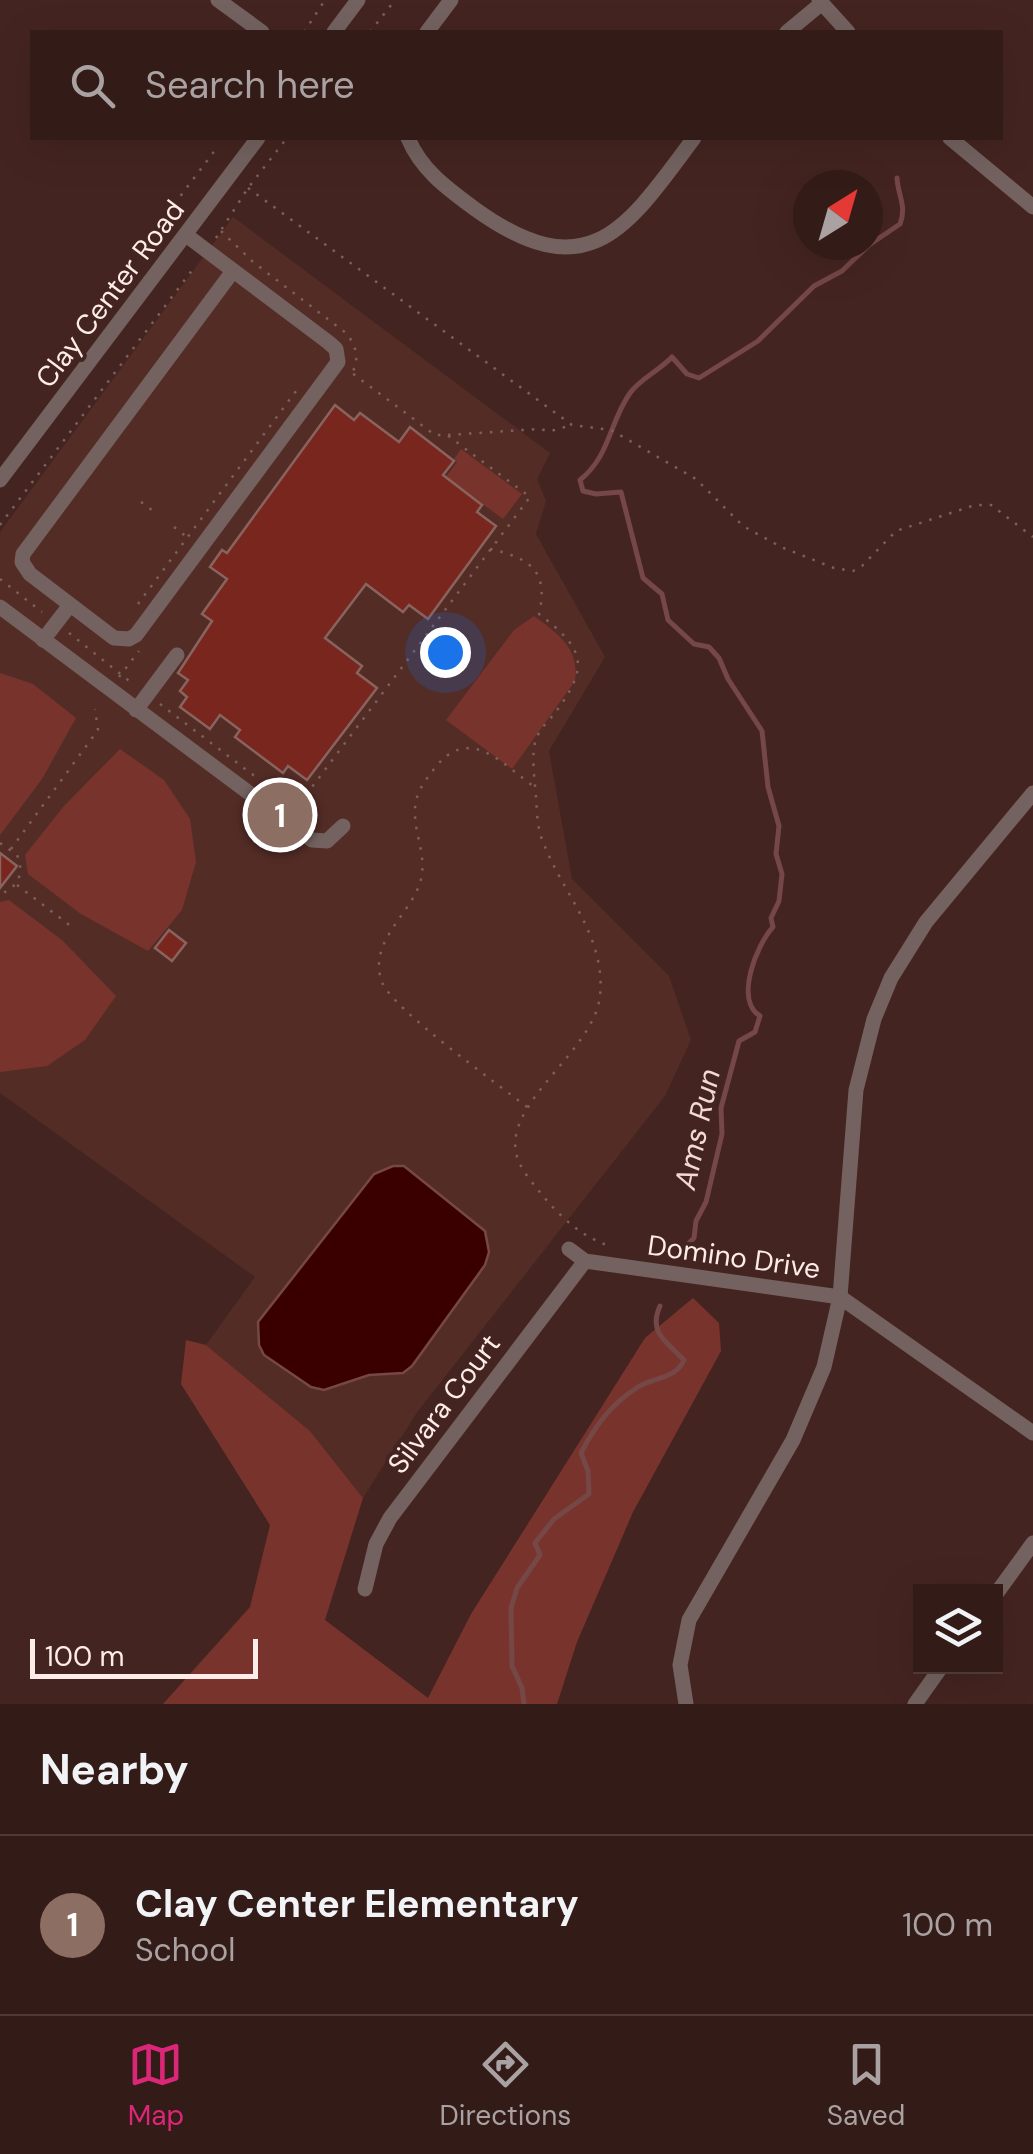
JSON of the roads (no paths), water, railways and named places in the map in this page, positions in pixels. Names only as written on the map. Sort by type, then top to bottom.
[{"type":"street","points":[[218,0],[259,30]]},
{"type":"street","points":[[336,30],[358,0]]},
{"type":"street","points":[[429,30],[452,0]]},
{"type":"street","points":[[788,30],[820,2],[846,30]]},
{"type":"street","name":"Clay Center Road","points":[[0,480],[257,140]]},
{"type":"street","points":[[409,140],[434,178],[502,228],[528,241],[566,248],[597,241],[629,221],[692,140]]},
{"type":"street","points":[[952,140],[1033,207]]},
{"type":"street","points":[[186,235],[233,270],[278,304],[336,349],[338,362],[136,635],[114,638],[25,568],[22,562],[26,546],[233,270]]},
{"type":"street","points":[[43,640],[70,604]]},
{"type":"street","points":[[0,608],[312,840],[327,841],[343,826]]},
{"type":"street","points":[[136,710],[177,655]]},
{"type":"street","points":[[686,1704],[680,1681],[684,1634],[803,1420],[824,1367],[840,1297],[856,1090],[874,1019],[891,978],[926,922],[1033,794]]},
{"type":"street","name":"Domino Drive","points":[[569,1249],[586,1261],[840,1297],[1033,1433]]},
{"type":"street","name":"Silvara Court","points":[[365,1589],[376,1544],[390,1518],[586,1261]]},
{"type":"street","points":[[1003,1584],[1033,1542]]},
{"type":"street","points":[[915,1704],[936,1674]]},
{"type":"waterway","name":"Ams Run","points":[[686,1246],[694,1238],[696,1221],[706,1202],[722,1134],[721,1108],[739,1041],[755,1032],[760,1016],[752,1008],[748,985],[755,958],[773,927],[771,918],[779,901],[779,826],[768,787],[762,731],[719,658],[709,647],[694,644],[668,620],[662,594],[643,578],[621,492],[583,491],[580,480],[598,460],[630,393],[672,357],[687,374],[699,378],[758,341],[814,286],[842,271],[869,245],[900,224],[902,206],[897,178]]},
{"type":"waterway","name":"Ams Run","points":[[524,1704],[512,1666],[511,1608],[517,1588],[540,1555],[535,1543],[554,1519],[589,1494],[588,1471],[581,1453],[598,1425],[628,1394],[670,1374],[684,1360],[658,1330],[660,1306]]},
{"type":"place","name":"Clay Center Elementary","points":[[280,815]]}]
